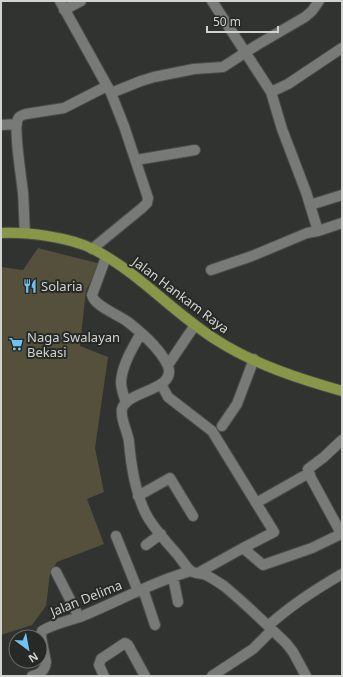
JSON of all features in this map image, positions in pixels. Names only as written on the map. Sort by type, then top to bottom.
[{"type":"main road","name":"Jalan Hankam Raya","points":[[1,232],[64,239],[92,249],[138,278],[195,325],[219,342],[254,359],[295,376],[342,391]]},
{"type":"street","points":[[81,1],[62,5],[109,90],[136,160],[148,198],[147,203],[92,249]]},
{"type":"street","points":[[212,1],[271,92],[318,231]]},
{"type":"street","points":[[25,234],[17,124],[20,116],[64,108],[109,90],[154,77],[194,69],[223,67],[245,52],[304,17],[312,11],[319,1]]},
{"type":"street","points":[[271,92],[288,84],[342,48]]},
{"type":"street","points":[[1,125],[17,124]]},
{"type":"street","points":[[136,160],[195,150]]},
{"type":"street","points":[[310,205],[342,195]]},
{"type":"street","points":[[211,270],[252,256],[307,233],[342,223]]},
{"type":"street","points":[[106,258],[92,295],[93,299],[101,306],[126,320],[152,343],[170,362]]},
{"type":"street","points":[[195,325],[170,362],[169,376],[161,384],[126,403],[122,408],[122,414],[129,439],[130,455],[138,496],[145,514],[195,572],[215,580],[270,628],[293,652],[306,676]]},
{"type":"street","points":[[126,403],[121,381],[129,356],[141,333]]},
{"type":"street","points":[[222,426],[237,404],[254,359]]},
{"type":"street","points":[[161,384],[168,397],[212,431],[256,503],[309,473]]},
{"type":"street","points":[[243,548],[263,565],[312,548],[342,535],[308,469],[324,457],[342,440]]},
{"type":"street","points":[[138,496],[170,478],[193,516]]},
{"type":"street","name":"Jalan Delima","points":[[32,676],[40,673],[45,666],[46,662],[41,636],[42,631],[50,626],[79,617],[172,577],[195,572],[274,532],[256,503]]},
{"type":"street","points":[[146,545],[161,534]]},
{"type":"street","points":[[116,536],[155,625]]},
{"type":"street","points":[[56,572],[79,617]]},
{"type":"street","points":[[212,676],[253,649],[284,612],[306,595],[342,574]]},
{"type":"street","points":[[172,577],[178,602]]},
{"type":"street","points":[[104,676],[99,665],[101,659],[124,643],[128,645],[145,676]]},
{"type":"shaded area","points":[[38,248],[101,264],[86,290],[80,346],[108,357],[95,448],[104,492],[87,499],[104,544],[57,562],[50,574],[46,606],[32,625],[20,629],[8,629],[8,633],[1,635],[1,267],[23,270]]},
{"type":"place","name":"Solaria","points":[[30,286]]},
{"type":"place","name":"Naga Swalayan Bekasi","points":[[16,344]]}]
